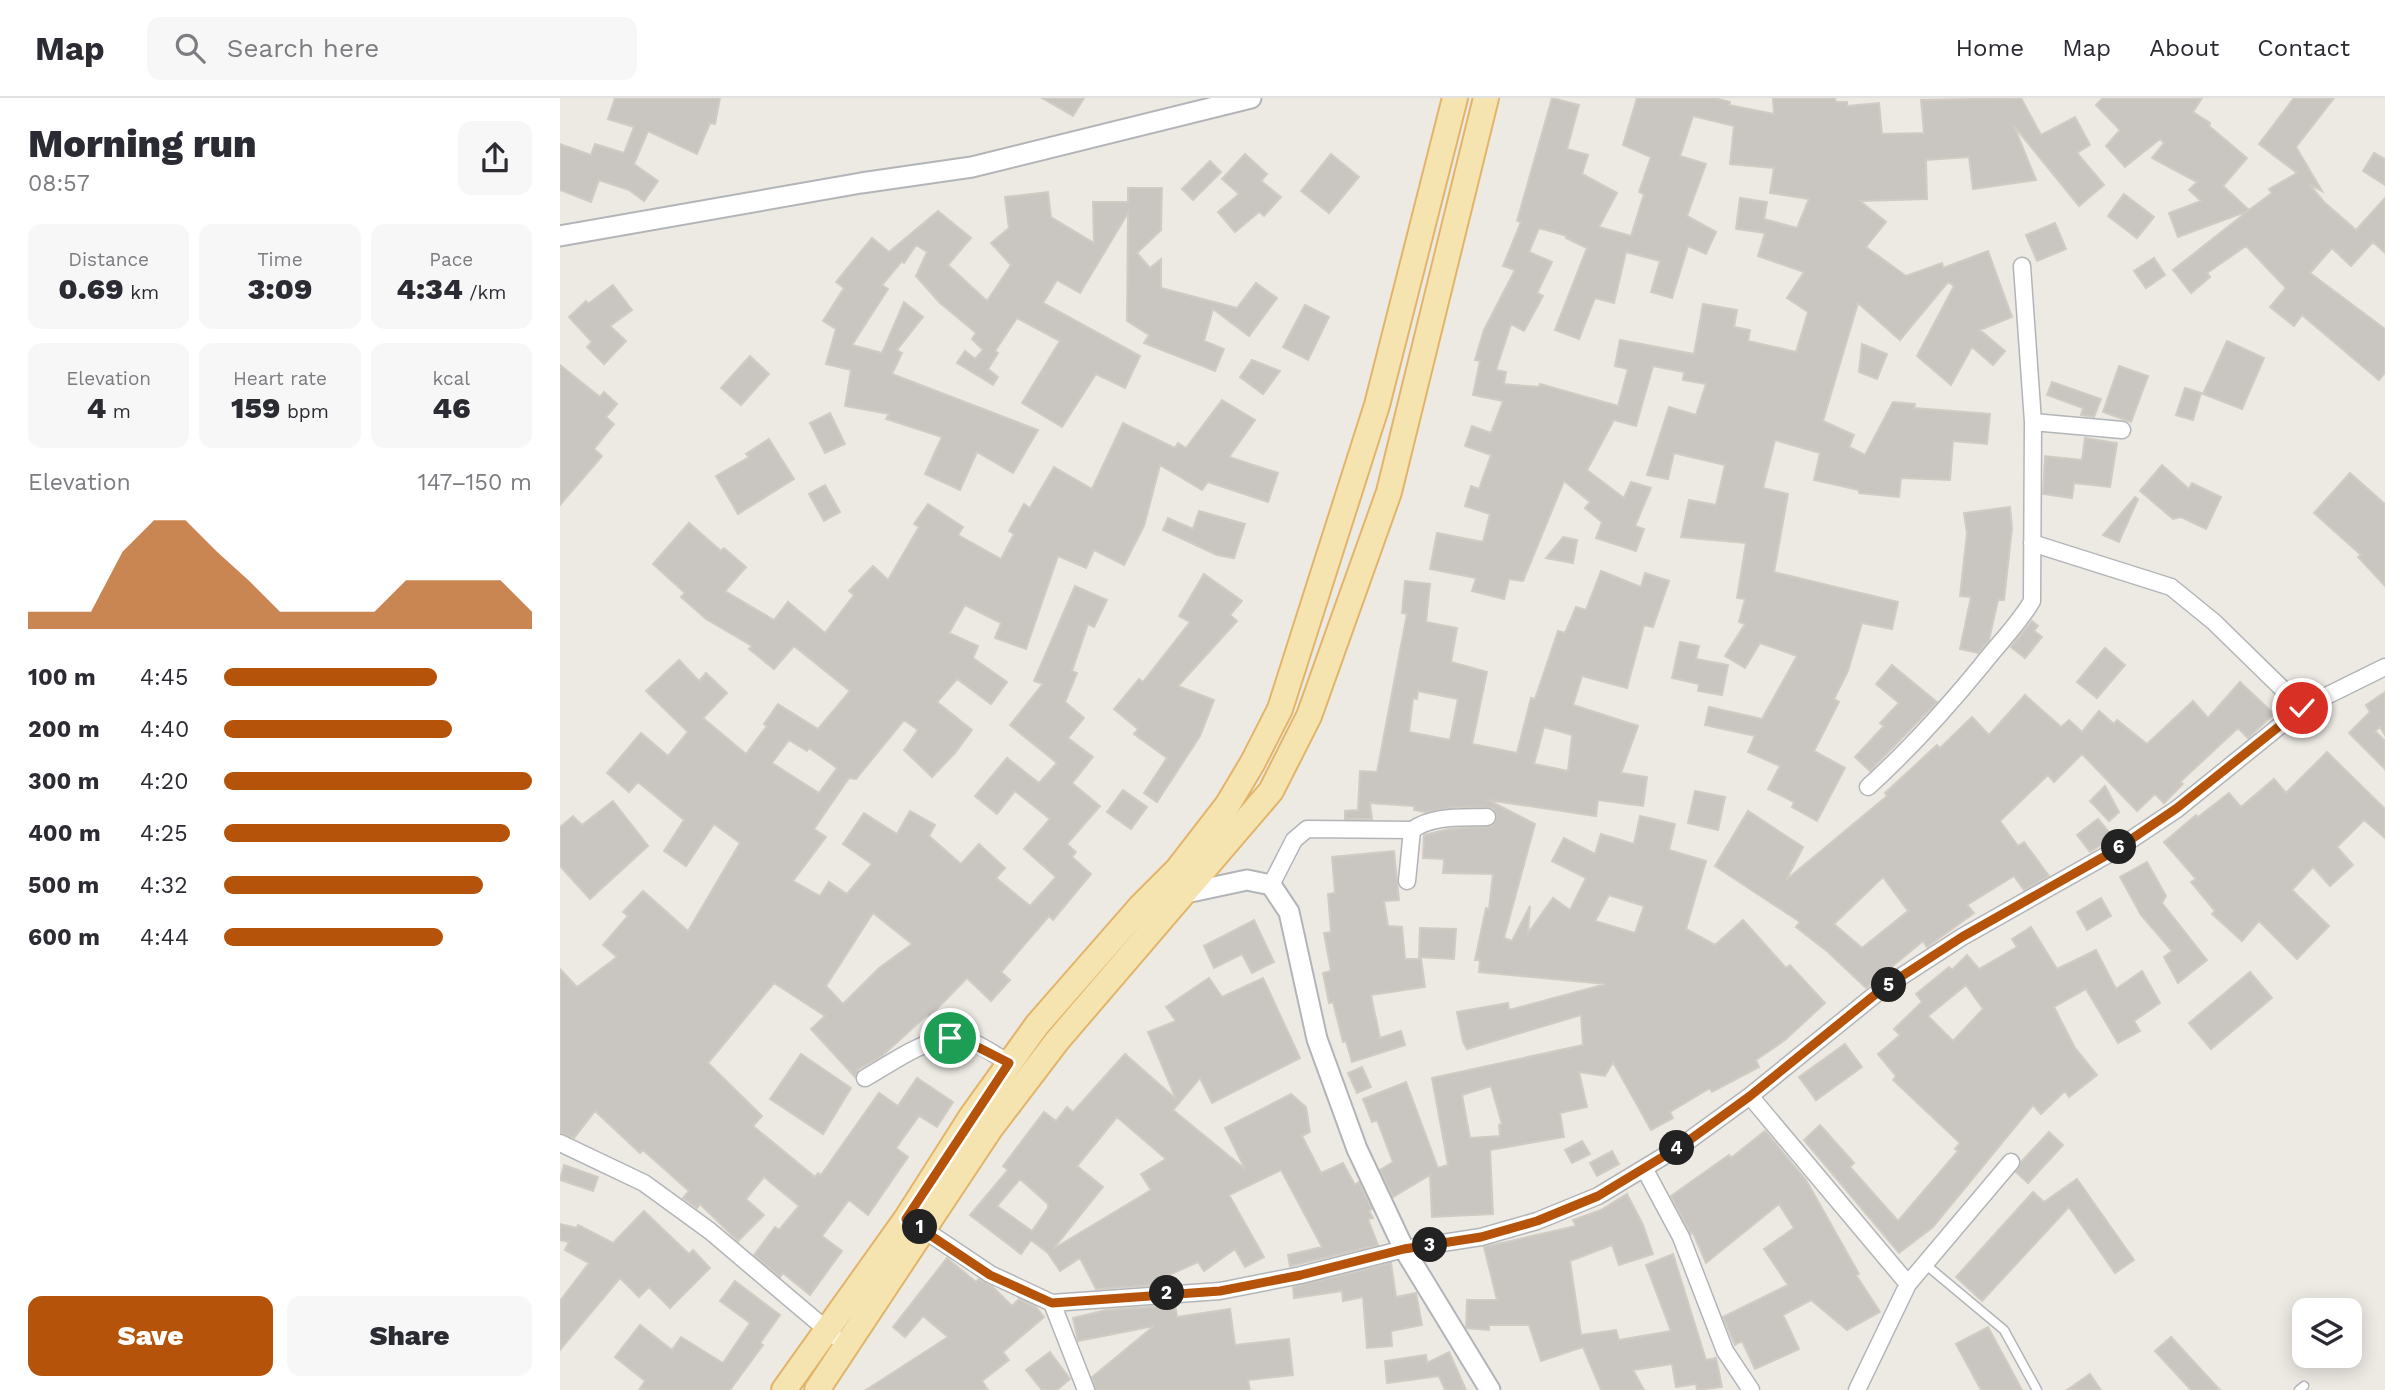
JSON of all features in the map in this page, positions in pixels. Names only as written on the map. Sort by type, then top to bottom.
[{"type":"main road","points":[[915,1224],[1182,881],[1280,709],[1377,405],[1455,98]]},
{"type":"main road","points":[[784,1390],[837,1339],[915,1224],[1009,1063],[1045,1015],[1271,791],[1286,765],[1308,716],[1384,506],[1486,98]]},
{"type":"main road","points":[[817,1390],[837,1339]]},
{"type":"street","points":[[560,236],[861,183],[972,167],[1251,98]]},
{"type":"street","points":[[560,247],[731,207]]},
{"type":"street","points":[[1868,787],[1912,747],[2021,620],[2032,601],[2033,422],[2022,266]]},
{"type":"street","points":[[2033,422],[2122,430]]},
{"type":"street","points":[[2032,543],[2171,587],[2214,622],[2302,708]]},
{"type":"street","points":[[915,1224],[990,1275],[1052,1303],[1220,1291],[1301,1275],[1404,1249],[1481,1237],[1537,1221],[1598,1196],[1684,1144],[1750,1096],[1882,989],[1962,937],[2125,844],[2177,808],[2302,708],[2385,667]]},
{"type":"street","points":[[1271,885],[1294,840],[1307,829],[1412,831],[1423,822],[1439,819],[1487,817]]},
{"type":"street","points":[[1407,881],[1412,831]]},
{"type":"street","points":[[1182,881],[1247,880],[1271,885],[1289,912],[1317,1039],[1357,1149],[1404,1249],[1490,1390]]},
{"type":"street","points":[[865,1077],[899,1059],[950,1038],[972,1044],[1009,1063]]},
{"type":"street","points":[[1750,1096],[1908,1284]]},
{"type":"street","points":[[560,1143],[644,1183],[710,1231],[837,1339]]},
{"type":"street","points":[[1857,1390],[1908,1284],[2011,1162]]},
{"type":"street","points":[[1644,1168],[1681,1237],[1725,1351],[1751,1390]]},
{"type":"street","points":[[1052,1303],[1086,1390]]},
{"type":"lane","points":[[1925,1264],[2004,1330],[2037,1390]]},
{"type":"building","points":[[615,98],[720,98],[715,124],[710,123],[697,154],[648,131],[634,164],[658,181],[644,201],[629,190],[599,180],[591,202],[560,190],[560,144],[591,155],[595,144],[624,153],[634,127],[608,119]]},
{"type":"building","points":[[1042,98],[1084,98],[1073,116]]},
{"type":"building","points":[[1552,98],[1579,105],[1567,149],[1588,155],[1582,174],[1617,193],[1599,227],[1631,236],[1644,194],[1639,192],[1651,157],[1623,145],[1637,98],[1715,98],[1730,102],[1729,105],[1774,114],[1773,98],[1835,98],[1836,102],[1847,102],[1847,106],[1879,103],[1882,134],[1924,133],[1921,100],[2021,98],[2041,135],[2075,117],[2090,145],[2077,153],[2104,185],[2079,206],[2014,126],[2036,180],[1973,189],[1969,157],[1926,160],[1927,199],[1860,201],[1886,222],[1866,247],[1906,276],[1942,263],[1943,268],[1988,251],[2012,317],[1980,330],[2005,351],[1993,365],[1972,347],[1951,385],[1917,356],[1954,286],[1948,282],[1900,340],[1858,303],[1823,421],[1854,435],[1849,447],[1865,455],[1893,402],[1915,404],[1914,408],[1990,414],[1987,444],[1953,441],[1950,480],[1901,478],[1899,497],[1859,493],[1859,490],[1814,480],[1820,453],[1775,440],[1763,488],[1788,494],[1774,572],[1898,602],[1892,629],[1862,623],[1848,671],[1834,699],[1839,702],[1814,751],[1845,768],[1817,821],[1792,807],[1794,802],[1768,789],[1780,766],[1748,752],[1755,736],[1705,725],[1709,707],[1762,719],[1797,656],[1760,643],[1745,668],[1725,656],[1745,624],[1739,622],[1745,599],[1737,598],[1746,543],[1681,537],[1689,500],[1716,505],[1725,465],[1674,453],[1668,479],[1647,475],[1669,407],[1696,415],[1706,384],[1683,380],[1684,372],[1653,366],[1636,426],[1614,420],[1587,470],[1624,498],[1631,482],[1651,488],[1635,526],[1644,529],[1636,551],[1596,538],[1602,522],[1585,508],[1590,502],[1564,481],[1523,581],[1509,579],[1504,599],[1472,591],[1476,578],[1430,569],[1437,533],[1483,542],[1490,514],[1465,506],[1471,486],[1479,489],[1491,455],[1465,446],[1472,426],[1491,433],[1503,401],[1473,395],[1480,361],[1475,360],[1484,330],[1515,270],[1503,266],[1521,222],[1517,221]],"holes":[[[1693,116],[1734,126],[1730,164],[1774,168],[1770,193],[1809,199],[1797,228],[1764,219],[1767,202],[1740,198],[1736,229],[1765,233],[1758,256],[1804,272],[1787,298],[1808,312],[1796,352],[1748,341],[1750,330],[1734,327],[1737,310],[1703,304],[1694,354],[1620,340],[1615,366],[1628,369],[1618,406],[1540,384],[1539,387],[1504,384],[1506,372],[1496,370],[1511,324],[1524,331],[1543,296],[1537,293],[1552,262],[1529,252],[1539,228],[1567,236],[1566,238],[1587,248],[1555,330],[1579,339],[1595,298],[1614,303],[1626,252],[1660,261],[1651,292],[1672,298],[1688,246],[1706,254],[1716,232],[1687,216],[1706,164],[1680,156]]]},
{"type":"building","points":[[2103,98],[2202,98],[2193,112],[2210,123],[2209,126],[2247,158],[2223,186],[2249,210],[2272,193],[2269,189],[2297,173],[2259,144],[2294,98],[2334,98],[2296,147],[2322,191],[2309,184],[2324,202],[2356,230],[2385,198],[2385,253],[2373,242],[2351,266],[2332,248],[2310,273],[2385,329],[2385,373],[2379,380],[2302,315],[2294,326],[2270,307],[2286,288],[2246,246],[2207,273],[2210,277],[2191,293],[2173,270],[2248,211],[2178,237],[2169,213],[2201,201],[2189,190],[2197,182],[2152,158],[2164,143],[2160,139],[2125,167],[2106,146],[2120,130],[2096,105]]},
{"type":"building","points":[[2374,153],[2385,159],[2385,185],[2363,171]]},
{"type":"building","points":[[1245,154],[1267,174],[1261,181],[1281,197],[1264,216],[1259,212],[1235,232],[1218,212],[1239,194],[1222,179]]},
{"type":"building","points":[[1331,154],[1359,177],[1329,213],[1301,191]]},
{"type":"building","points":[[1210,161],[1221,172],[1193,200],[1182,189]]},
{"type":"building","points":[[1128,188],[1162,188],[1161,230],[1137,253],[1150,268],[1161,259],[1161,288],[1237,308],[1256,283],[1277,298],[1249,336],[1213,309],[1204,341],[1224,349],[1215,371],[1144,343],[1149,335],[1127,321],[1128,213],[1080,293],[1057,280],[1043,303],[1140,356],[1125,388],[1096,374],[1062,427],[1022,403],[1060,341],[1017,318],[995,351],[998,353],[988,369],[998,377],[993,385],[957,363],[965,351],[975,359],[983,350],[972,339],[976,333],[939,302],[916,276],[927,252],[916,245],[904,263],[902,261],[882,285],[888,289],[852,345],[882,353],[904,302],[923,317],[897,350],[902,353],[892,374],[1038,430],[1013,473],[977,452],[960,490],[925,474],[942,437],[886,419],[889,414],[845,406],[851,370],[826,364],[836,329],[823,321],[844,288],[836,282],[872,238],[889,252],[938,211],[971,238],[948,265],[987,301],[1011,265],[991,243],[1009,228],[1005,197],[1048,192],[1051,217],[1094,243],[1093,202],[1128,202]]},
{"type":"building","points":[[2124,194],[2154,217],[2137,238],[2108,216]]},
{"type":"building","points":[[2055,223],[2066,249],[2037,261],[2026,235]]},
{"type":"building","points":[[2154,258],[2165,275],[2146,288],[2134,271]]},
{"type":"building","points":[[613,285],[632,310],[610,326],[626,341],[604,364],[587,347],[592,342],[569,317],[586,301],[588,304]]},
{"type":"building","points":[[1305,305],[1329,317],[1308,360],[1283,347]]},
{"type":"building","points":[[2227,341],[2264,358],[2242,409],[2203,394]]},
{"type":"building","points":[[1862,344],[1887,354],[1877,379],[1859,372]]},
{"type":"building","points":[[750,356],[769,374],[741,405],[721,388]]},
{"type":"building","points":[[1252,360],[1280,371],[1263,394],[1240,377]]},
{"type":"building","points":[[560,365],[600,397],[604,392],[617,404],[606,417],[614,424],[594,449],[602,456],[560,505]]},
{"type":"building","points":[[2119,366],[2148,376],[2131,422],[2103,412]]},
{"type":"building","points":[[2052,382],[2101,399],[2094,417],[2081,415],[2083,408],[2047,395]]},
{"type":"building","points":[[2185,388],[2201,393],[2193,420],[2176,415]]},
{"type":"building","points":[[1222,400],[1255,420],[1229,457],[1278,473],[1268,502],[1208,482],[1202,490],[1160,465],[1144,526],[1124,565],[1094,550],[1086,568],[1058,556],[1026,649],[995,638],[1001,623],[965,605],[949,633],[978,646],[973,658],[1007,682],[991,704],[957,679],[937,702],[972,730],[932,777],[904,750],[918,730],[904,720],[856,779],[849,778],[814,829],[826,837],[793,881],[820,896],[829,882],[847,894],[872,864],[843,844],[864,813],[897,834],[910,811],[935,825],[929,836],[961,864],[979,844],[1005,868],[996,878],[1030,906],[1056,877],[1024,849],[1050,819],[1015,791],[997,814],[975,796],[1007,758],[1039,783],[1057,763],[1010,725],[1043,684],[1034,681],[1075,586],[1107,600],[1094,627],[1088,624],[1072,671],[1077,673],[1065,702],[1084,718],[1068,738],[1093,757],[1072,783],[1100,806],[1067,844],[1076,852],[1072,857],[1091,874],[1053,920],[1049,916],[1001,972],[1010,980],[991,1001],[967,978],[929,1017],[927,1015],[882,1056],[859,1069],[855,1077],[811,1029],[825,1016],[774,983],[708,1063],[762,1116],[753,1126],[815,1177],[818,1173],[821,1175],[879,1093],[898,1106],[917,1078],[953,1102],[937,1127],[919,1116],[896,1148],[908,1157],[868,1215],[849,1200],[822,1236],[842,1251],[810,1295],[783,1273],[780,1277],[754,1255],[775,1227],[779,1230],[799,1206],[764,1177],[746,1199],[764,1215],[738,1241],[700,1204],[697,1208],[683,1198],[689,1191],[643,1150],[640,1153],[595,1111],[574,1138],[560,1133],[560,969],[577,987],[617,957],[603,945],[628,916],[623,912],[643,891],[688,931],[740,843],[714,824],[686,866],[664,851],[684,820],[638,782],[629,792],[607,773],[641,733],[668,756],[688,732],[646,691],[679,660],[699,681],[706,673],[727,693],[703,718],[746,754],[767,726],[764,724],[778,704],[818,729],[850,691],[794,646],[774,669],[749,649],[752,646],[706,619],[681,597],[685,593],[653,564],[689,523],[721,551],[724,548],[746,567],[725,591],[774,620],[788,602],[825,633],[854,595],[849,591],[873,566],[888,580],[919,527],[914,524],[928,504],[963,527],[958,535],[1001,559],[1014,534],[1009,531],[1024,504],[1030,508],[1054,467],[1092,489],[1123,423],[1175,448],[1178,443],[1186,448]],"holes":[[[789,740],[807,751],[809,748],[837,768],[819,793],[772,763]],[[873,913],[912,944],[879,968],[843,1004],[826,986]]]},
{"type":"building","points":[[830,413],[845,444],[825,453],[810,423]]},
{"type":"building","points":[[2085,438],[2117,443],[2110,487],[2074,483],[2072,498],[2043,494],[2045,456],[2082,460]]},
{"type":"building","points":[[769,439],[794,479],[738,514],[716,476],[749,457],[746,454]]},
{"type":"building","points":[[2162,465],[2189,489],[2192,483],[2221,497],[2206,529],[2181,517],[2173,519],[2140,491]]},
{"type":"building","points":[[2350,473],[2385,504],[2385,586],[2358,557],[2361,555],[2314,513]]},
{"type":"building","points":[[825,485],[840,512],[824,521],[809,494]]},
{"type":"building","points":[[2135,497],[2138,499],[2119,542],[2103,535]]},
{"type":"building","points":[[2010,507],[2012,528],[2004,600],[1998,600],[1989,640],[1978,653],[1960,649],[1971,597],[1960,596],[1967,533],[1964,513]]},
{"type":"building","points":[[1199,511],[1245,524],[1234,558],[1217,555],[1163,530],[1168,518],[1193,529]]},
{"type":"building","points":[[1563,537],[1577,540],[1573,563],[1546,558]]},
{"type":"building","points":[[1601,571],[1641,587],[1645,573],[1669,581],[1653,627],[1644,625],[1627,688],[1582,676],[1573,705],[1638,726],[1621,773],[1647,777],[1643,806],[1598,800],[1596,816],[1488,800],[1535,824],[1504,938],[1512,941],[1530,906],[1528,933],[1553,898],[1570,910],[1586,878],[1552,861],[1564,838],[1595,854],[1601,834],[1634,844],[1640,816],[1675,824],[1669,850],[1706,861],[1686,929],[1715,945],[1743,920],[1786,968],[1790,965],[1825,1003],[1785,1040],[1756,1060],[1759,1067],[1712,1092],[1710,1088],[1670,1112],[1673,1118],[1651,1130],[1613,1062],[1605,1076],[1579,1072],[1587,1107],[1560,1113],[1564,1137],[1490,1150],[1493,1214],[1432,1217],[1430,1175],[1393,1197],[1380,1170],[1393,1162],[1377,1120],[1372,1122],[1363,1099],[1406,1082],[1438,1168],[1448,1165],[1432,1078],[1583,1045],[1581,1015],[1467,1049],[1457,1012],[1508,1003],[1509,1010],[1606,984],[1479,972],[1480,960],[1475,960],[1486,908],[1489,909],[1493,874],[1443,873],[1444,859],[1423,858],[1424,835],[1449,829],[1492,826],[1497,817],[1493,808],[1457,807],[1425,812],[1414,810],[1414,806],[1370,803],[1372,819],[1345,819],[1345,811],[1358,810],[1360,771],[1377,772],[1407,614],[1402,613],[1405,581],[1430,584],[1426,622],[1457,628],[1451,662],[1487,672],[1472,744],[1517,753],[1531,698],[1535,699],[1558,631],[1565,633],[1576,607],[1586,610]],"holes":[[[1418,691],[1458,699],[1450,740],[1409,732],[1413,698],[1417,699]],[[1544,727],[1572,735],[1568,771],[1534,764]],[[1609,895],[1644,906],[1635,933],[1595,921]],[[1491,1086],[1502,1124],[1499,1125],[1500,1136],[1470,1138],[1462,1095]]]},
{"type":"building","points":[[1204,574],[1242,601],[1230,615],[1237,621],[1178,686],[1214,700],[1200,736],[1157,802],[1144,793],[1167,758],[1134,734],[1138,729],[1114,709],[1139,679],[1143,682],[1190,622],[1179,616]]},
{"type":"building","points":[[2032,621],[2038,626],[2034,631],[2042,637],[2025,658],[2011,647]]},
{"type":"building","points":[[1680,642],[1699,646],[1696,659],[1728,665],[1722,695],[1698,691],[1699,684],[1672,678]]},
{"type":"building","points":[[2105,648],[2125,665],[2097,698],[2077,682]]},
{"type":"building","points":[[1892,665],[1937,702],[1870,771],[1855,757],[1884,726],[1880,723],[1899,703],[1876,684]]},
{"type":"building","points":[[2240,682],[2274,714],[2248,738],[2238,728],[2180,782],[2183,784],[2164,803],[2155,794],[2137,811],[2082,754],[2054,782],[2048,775],[2000,821],[2018,846],[2024,842],[2049,876],[2024,890],[2014,876],[1967,905],[1974,913],[1927,947],[1923,941],[1866,988],[1828,952],[1796,927],[1800,922],[1715,866],[1748,811],[1803,847],[1786,880],[1887,796],[1885,793],[1937,745],[1940,748],[1972,717],[1989,735],[2025,695],[2061,727],[2069,720],[2082,732],[2099,711],[2114,724],[2117,720],[2147,744],[2193,701],[2208,718]],"holes":[[[1883,877],[1908,911],[1862,948],[1834,924]]]},
{"type":"building","points":[[2385,692],[2385,735],[2380,727],[2375,731],[2385,741],[2385,769],[2349,733],[2370,712],[2366,705]]},
{"type":"building","points":[[2327,752],[2385,809],[2385,838],[2364,820],[2337,847],[2353,865],[2330,886],[2313,867],[2292,890],[2329,926],[2297,959],[2259,921],[2242,941],[2212,914],[2215,911],[2191,882],[2196,879],[2164,842],[2196,815],[2198,817],[2229,793],[2241,807],[2274,779],[2286,793]]},
{"type":"building","points":[[2105,786],[2119,812],[2109,821],[2090,801]]},
{"type":"building","points":[[1123,790],[1147,807],[1131,829],[1107,812]]},
{"type":"building","points":[[1695,791],[1725,797],[1718,830],[1688,823]]},
{"type":"building","points":[[613,801],[648,846],[590,899],[560,866],[560,827],[573,816],[582,825]]},
{"type":"building","points":[[2098,819],[2113,837],[2090,852],[2077,835]]},
{"type":"building","points":[[1394,851],[1399,900],[1384,901],[1388,926],[1402,927],[1405,959],[1421,959],[1425,987],[1371,995],[1380,1038],[1401,1031],[1405,1045],[1352,1062],[1346,1041],[1343,1042],[1333,1002],[1329,1003],[1323,973],[1331,971],[1324,933],[1331,932],[1328,894],[1335,893],[1332,857]]},
{"type":"building","points":[[2147,862],[2166,896],[2162,903],[2207,960],[2178,983],[2164,957],[2172,951],[2141,915],[2120,877]]},
{"type":"building","points":[[2101,898],[2111,916],[2087,930],[2077,912]]},
{"type":"building","points":[[1254,920],[1274,962],[1252,973],[1242,954],[1214,968],[1204,946]]},
{"type":"building","points":[[2031,927],[2057,969],[2096,950],[2116,989],[2142,971],[2160,1003],[2134,1021],[2140,1031],[2118,1043],[2086,989],[2054,1007],[2075,1048],[2097,1075],[2069,1097],[2065,1091],[2041,1114],[2033,1105],[1933,1227],[1899,1253],[1804,1140],[1820,1125],[1854,1163],[1850,1167],[1898,1221],[1958,1151],[1955,1149],[1960,1143],[1893,1080],[1896,1076],[1878,1054],[1900,1035],[1894,1029],[1922,1002],[1916,994],[1949,967],[1952,970],[1967,955],[1979,969],[2017,947],[2012,939]],"holes":[[[1966,985],[1983,1009],[1953,1041],[1928,1016]]]},
{"type":"building","points":[[1420,928],[1456,929],[1454,959],[1419,957]]},
{"type":"building","points":[[2250,972],[2272,998],[2211,1049],[2189,1023]]},
{"type":"building","points":[[1209,978],[1222,997],[1263,978],[1300,1058],[1212,1103],[1200,1078],[1173,1110],[1245,1169],[1225,1128],[1291,1094],[1306,1107],[1310,1132],[1302,1136],[1321,1173],[1343,1163],[1355,1185],[1359,1182],[1372,1209],[1369,1211],[1373,1218],[1368,1219],[1378,1245],[1290,1266],[1288,1255],[1322,1247],[1281,1170],[1229,1195],[1264,1257],[1245,1267],[1235,1249],[1204,1271],[1198,1262],[1169,1275],[1170,1284],[1096,1289],[1080,1258],[1060,1271],[1048,1253],[1031,1240],[1021,1254],[970,1215],[1008,1170],[1003,1166],[1044,1112],[1056,1121],[1067,1107],[1073,1112],[1125,1054],[1176,1099],[1148,1032],[1176,1021],[1166,1007]],"holes":[[[1117,1117],[1166,1159],[1141,1174],[1151,1190],[1053,1249],[1103,1187],[1077,1166]],[[1020,1179],[1048,1204],[1032,1231],[997,1206]]]},
{"type":"building","points":[[1845,1044],[1862,1067],[1816,1100],[1799,1077]]},
{"type":"building","points":[[801,1054],[851,1088],[823,1134],[770,1099]]},
{"type":"building","points":[[1362,1067],[1371,1087],[1357,1093],[1348,1073]]},
{"type":"building","points":[[1765,1131],[1806,1180],[1859,1274],[1856,1275],[1880,1312],[1847,1330],[1811,1300],[1783,1315],[1799,1349],[1755,1369],[1742,1341],[1735,1345],[1723,1317],[1788,1285],[1764,1249],[1794,1228],[1779,1204],[1706,1263],[1693,1233],[1691,1234],[1671,1196],[1729,1155],[1731,1158]]},
{"type":"building","points":[[2049,1132],[2063,1145],[2028,1183],[2016,1172],[2021,1162]]},
{"type":"building","points":[[1582,1141],[1590,1154],[1572,1163],[1565,1150]]},
{"type":"building","points":[[1612,1151],[1619,1164],[1597,1176],[1590,1163]]},
{"type":"building","points":[[564,1165],[598,1177],[593,1191],[560,1180]]},
{"type":"building","points":[[2077,1179],[2134,1260],[2115,1273],[2069,1207],[1982,1301],[1956,1277],[2033,1192],[2044,1202]]},
{"type":"building","points":[[1627,1194],[1643,1225],[1653,1254],[1619,1265],[1612,1245],[1570,1261],[1581,1335],[1616,1330],[1619,1340],[1671,1331],[1646,1265],[1673,1254],[1706,1360],[1716,1358],[1722,1387],[1697,1390],[1696,1384],[1676,1387],[1672,1364],[1633,1370],[1644,1390],[1601,1390],[1583,1347],[1541,1361],[1529,1325],[1489,1325],[1489,1330],[1466,1328],[1467,1300],[1497,1300],[1484,1247],[1576,1226],[1573,1220],[1601,1210]]},
{"type":"building","points":[[644,1211],[689,1254],[693,1250],[710,1268],[670,1308],[649,1287],[639,1297],[620,1278],[560,1350],[560,1301],[589,1263],[565,1250],[569,1242],[560,1240],[560,1224],[577,1228],[578,1225],[613,1243]]},
{"type":"building","points":[[947,1258],[976,1282],[979,1279],[992,1286],[1012,1306],[1019,1299],[1036,1307],[1044,1317],[1003,1352],[1009,1360],[982,1381],[988,1390],[866,1390],[948,1337],[923,1316],[905,1337],[893,1327]]},
{"type":"building","points":[[1391,1263],[1396,1297],[1416,1293],[1422,1325],[1391,1331],[1392,1346],[1367,1348],[1363,1297],[1343,1301],[1342,1291],[1294,1298],[1293,1287]]},
{"type":"building","points":[[735,1281],[780,1315],[760,1343],[763,1345],[730,1390],[639,1390],[645,1381],[615,1357],[640,1325],[672,1350],[681,1337],[723,1363],[750,1323],[720,1301]]},
{"type":"building","points":[[1175,1305],[1177,1317],[1230,1309],[1235,1345],[1289,1339],[1293,1375],[1248,1380],[1250,1390],[1096,1390],[1092,1377],[1154,1326],[1078,1341],[1073,1318],[1106,1310]]},
{"type":"building","points":[[1988,1327],[2022,1390],[1981,1390],[1956,1344]]},
{"type":"building","points":[[2171,1337],[2220,1390],[2191,1390],[2155,1351]]},
{"type":"building","points":[[1050,1352],[1070,1379],[1057,1390],[1042,1390],[1026,1370]]},
{"type":"building","points":[[1449,1352],[1466,1390],[1445,1390],[1439,1376],[1387,1383],[1385,1361],[1426,1355],[1427,1363]]},
{"type":"building","points":[[2090,1374],[2101,1390],[2067,1390]]},
{"type":"route","points":[[950,1038],[964,1040],[1009,1063],[906,1219],[990,1275],[1052,1303],[1220,1291],[1301,1275],[1404,1249],[1481,1237],[1537,1221],[1598,1196],[1684,1144],[1750,1096],[1882,989],[1962,937],[2114,851],[2177,808],[2302,708]]}]
